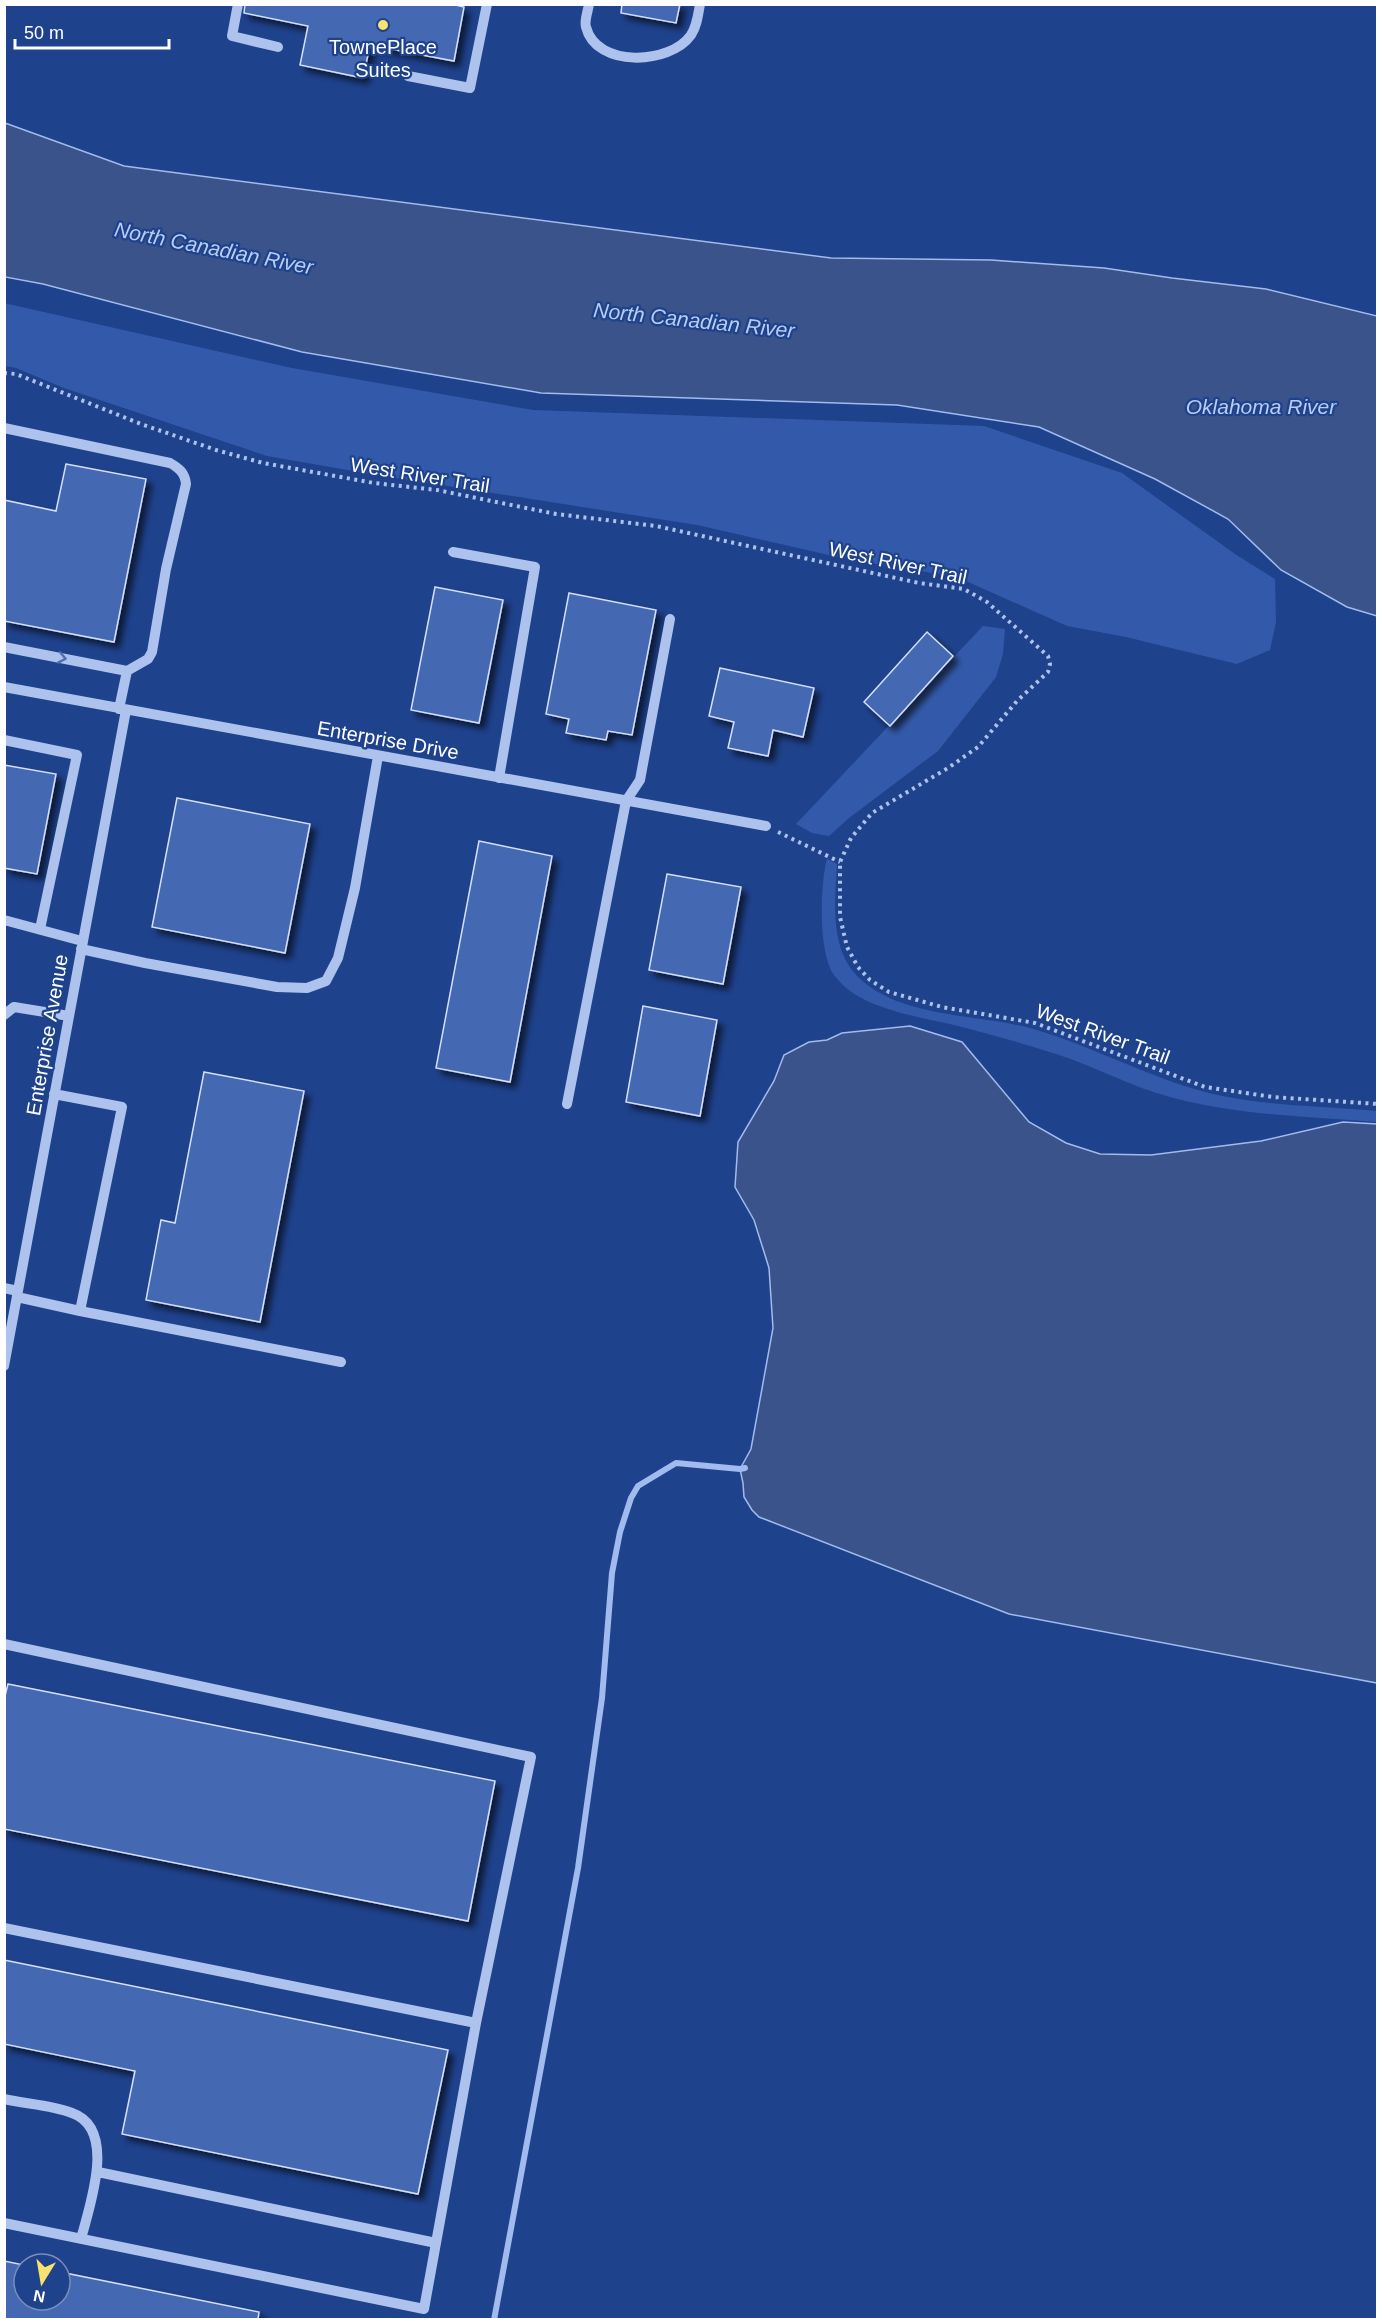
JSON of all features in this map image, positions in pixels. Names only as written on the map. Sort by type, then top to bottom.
[{"type":"street","points":[[238,4],[232,36],[278,48]]},
{"type":"street","points":[[408,76],[470,88],[487,4]]},
{"type":"street","points":[[589,4],[585,25],[593,42],[604,51],[617,56],[633,58],[664,52],[679,46],[690,36],[696,23],[700,4]]},
{"type":"street","points":[[4,428],[170,463],[178,468],[185,477],[152,652],[148,659],[127,671],[4,646]]},
{"type":"street","points":[[453,552],[535,567],[499,778]]},
{"type":"street","points":[[567,1104],[626,801],[640,780],[670,619]]},
{"type":"street","name":"Enterprise Avenue","points":[[4,1365],[69,1016],[123,710],[127,671]]},
{"type":"street","name":"Enterprise Drive","points":[[4,687],[766,826]]},
{"type":"street","points":[[4,740],[77,755],[40,929]]},
{"type":"street","points":[[4,920],[40,929],[81,945],[145,963],[277,987],[307,988],[326,981],[338,958],[355,888],[378,756]]},
{"type":"street","points":[[4,1015],[14,1007],[69,1016]]},
{"type":"street","points":[[54,1094],[122,1107],[80,1311]]},
{"type":"street","points":[[4,1288],[80,1311],[340,1362]]},
{"type":"street","points":[[4,1644],[531,1757],[476,2024],[423,2314],[4,2223]]},
{"type":"street","points":[[4,1928],[476,2024]]},
{"type":"street","points":[[4,2099],[73,2113],[92,2129],[98,2151],[98,2172],[81,2239]]},
{"type":"street","points":[[98,2172],[436,2243]]},
{"type":"path","name":"West River Trail","points":[[4,373],[16,374],[184,439],[263,463],[374,483],[437,490],[556,514],[656,526],[734,541],[839,567],[919,583],[964,589],[987,602],[1043,651],[1048,656],[1050,664],[1048,672],[1017,700],[978,747],[948,768],[872,813],[851,838],[840,862],[840,916],[847,947],[858,967],[870,980],[890,992],[942,1007],[1035,1023],[1205,1087],[1273,1097],[1377,1104]]},
{"type":"path","points":[[766,826],[840,862]]},
{"type":"shaded area","points":[[4,303],[292,368],[533,410],[984,426],[1122,473],[1235,554],[1275,579],[1276,622],[1270,650],[1237,664],[1126,637],[1067,626],[957,577],[846,559],[697,525],[267,456],[5,366]]},
{"type":"shaded area","points":[[983,626],[1005,629],[1003,654],[996,677],[938,751],[849,818],[829,836],[812,833],[796,824]]},
{"type":"shaded area","points":[[827,859],[837,864],[835,908],[842,952],[858,977],[875,990],[894,1000],[938,1012],[1026,1027],[1205,1092],[1268,1103],[1377,1111],[1377,1122],[1273,1114],[1195,1103],[1156,1093],[1034,1047],[874,1004],[845,987],[834,975],[829,965],[825,951],[822,918]]},
{"type":"water","name":"Oklahoma River","points":[[5,123],[124,166],[831,258],[991,260],[1104,268],[1266,289],[1377,316],[1377,616],[1347,607],[1281,570],[1228,519],[1155,479],[1039,427],[897,405],[541,393],[302,352],[43,284],[5,277]]},
{"type":"water","points":[[910,1026],[962,1042],[1029,1122],[1066,1143],[1100,1154],[1151,1155],[1261,1141],[1343,1122],[1377,1124],[1377,1683],[1009,1614],[759,1517],[752,1510],[744,1497],[740,1469],[751,1449],[773,1328],[769,1268],[754,1220],[735,1187],[738,1142],[774,1081],[784,1055],[809,1042],[827,1040],[842,1033]]},
{"type":"building","name":"TownePlace Suites","points":[[245,4],[451,4],[464,7],[454,61],[370,45],[363,78],[300,65],[308,26],[244,13]]},
{"type":"building","points":[[622,4],[680,4],[676,23],[621,13]]},
{"type":"building","points":[[66,464],[146,479],[114,642],[4,621],[4,500],[56,511]]},
{"type":"building","points":[[435,587],[503,600],[479,723],[411,710]]},
{"type":"building","points":[[569,593],[656,610],[632,735],[608,731],[606,740],[566,733],[569,719],[546,714]]},
{"type":"building","points":[[927,632],[953,656],[890,726],[864,702]]},
{"type":"building","points":[[720,668],[814,688],[803,737],[773,730],[768,756],[728,748],[734,722],[709,716]]},
{"type":"building","points":[[4,765],[56,774],[37,874],[4,868]]},
{"type":"building","points":[[177,798],[310,824],[285,953],[152,927]]},
{"type":"building","points":[[479,841],[552,856],[510,1082],[436,1068]]},
{"type":"building","points":[[667,874],[741,887],[723,984],[649,970]]},
{"type":"building","points":[[643,1006],[717,1020],[700,1116],[626,1102]]},
{"type":"building","points":[[204,1072],[304,1091],[260,1322],[146,1300],[161,1220],[175,1223]]},
{"type":"building","points":[[8,1684],[495,1781],[468,1921],[4,1829],[4,1700]]},
{"type":"building","points":[[4,1960],[448,2050],[418,2194],[122,2134],[135,2071],[4,2044]]},
{"type":"building","points":[[4,2261],[12,2263],[12,2312],[72,2312],[72,2274],[259,2312],[258,2319],[4,2319]]},
{"type":"waterway","points":[[494,2320],[578,1868],[602,1698],[612,1573],[620,1532],[631,1498],[638,1486],[676,1463],[745,1468]]},
{"type":"place","name":"TownePlace Suites","points":[[383,25]]},
{"type":"water label","name":"North Canadian River","points":[[214,248]]},
{"type":"water label","name":"North Canadian River","points":[[694,320]]}]
